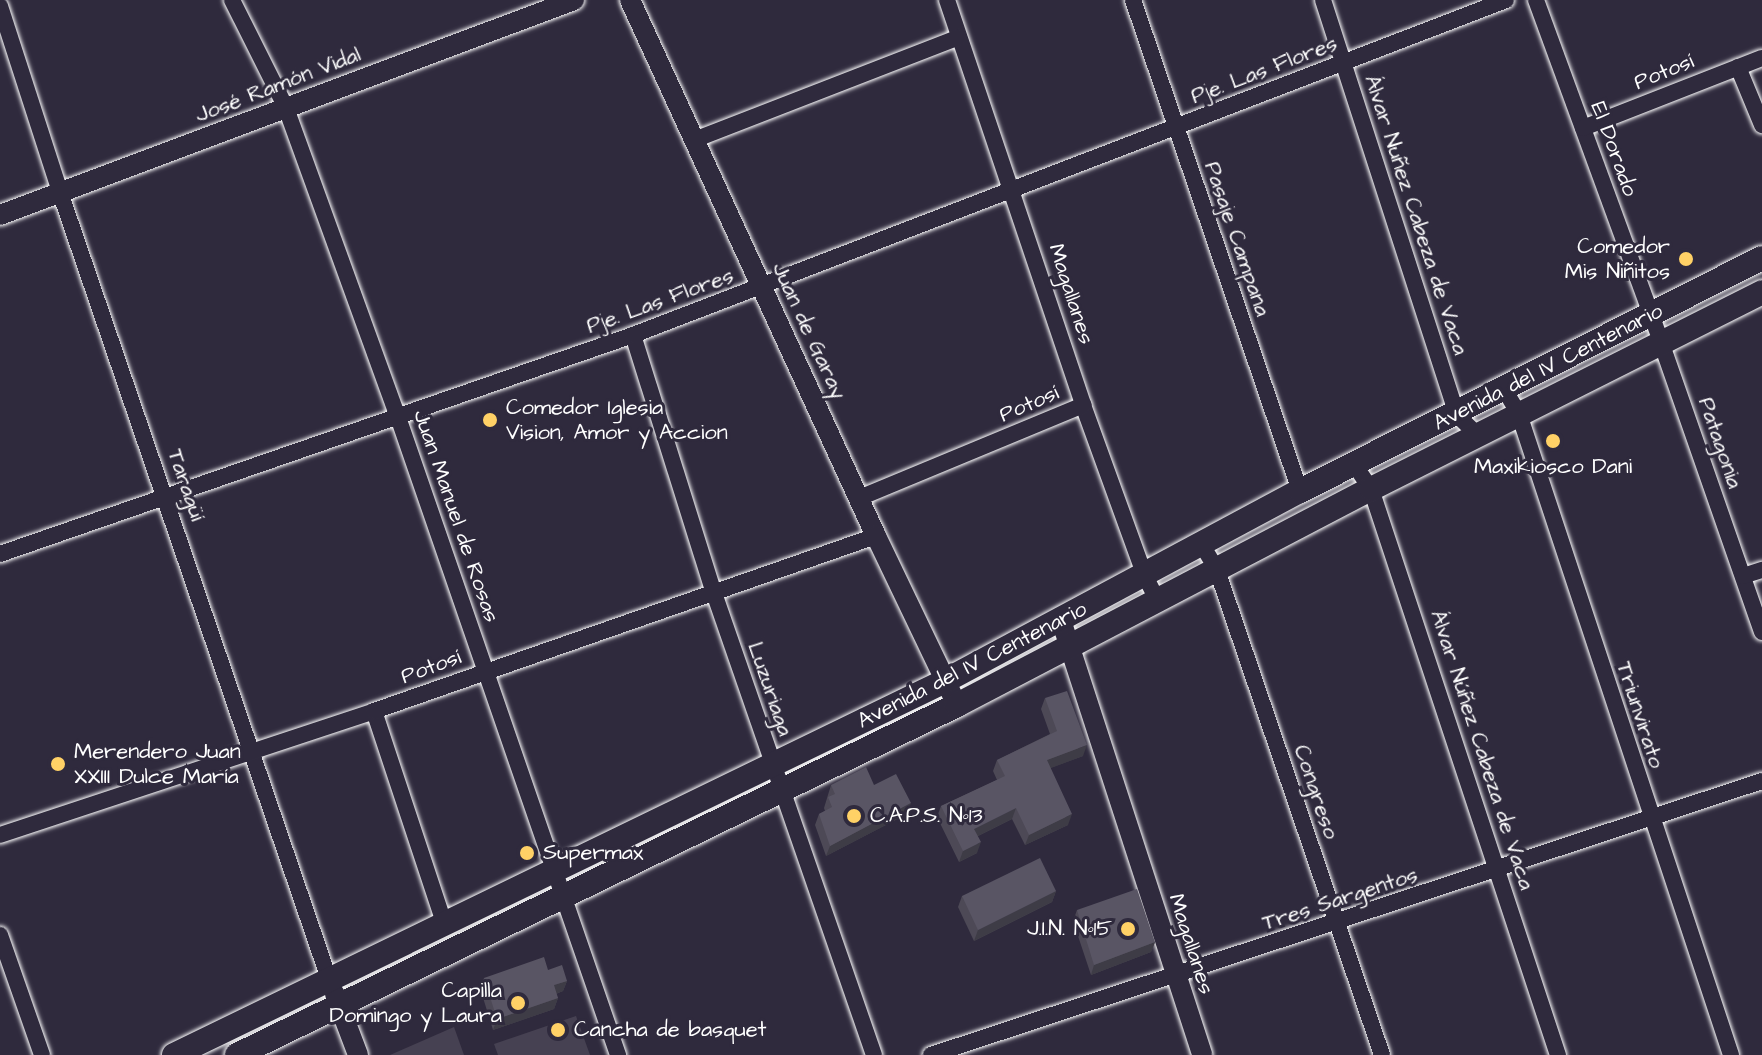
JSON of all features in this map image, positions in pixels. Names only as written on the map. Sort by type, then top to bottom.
[{"type":"main road","name":"Avenida del IV Centenario","points":[[174,1055],[204,1048],[329,979],[945,681],[1300,491],[1457,415],[1762,258]]},
{"type":"main road","name":"Avenida del IV Centenario","points":[[237,1055],[957,705],[1371,489],[1762,292]]},
{"type":"street","name":"Juan Manuel de Rosas","points":[[232,0],[286,108],[556,867],[618,1055]]},
{"type":"street","name":"José Ramón Vidal","points":[[0,215],[286,108],[547,4],[574,0]]},
{"type":"street","name":"Juan de Garay","points":[[630,0],[957,705]]},
{"type":"street","name":"Magallanes","points":[[947,0],[1083,405],[1145,576],[1158,601]]},
{"type":"street","name":"Pasaje Campana","points":[[1133,0],[1300,491]]},
{"type":"street","name":"Álvar Nuñez Cabeza de Vaca","points":[[1323,0],[1457,415],[1478,435]]},
{"type":"street","name":"Pje. Las Flores","points":[[0,554],[633,335],[1506,0]]},
{"type":"street","name":"El Dorado","points":[[1536,0],[1651,314]]},
{"type":"street","name":"Taragüí","points":[[0,6],[60,192],[329,979]]},
{"type":"street","points":[[694,140],[959,37]]},
{"type":"street","name":"Potosí","points":[[1583,128],[1762,58]]},
{"type":"street","points":[[1738,67],[1762,125]]},
{"type":"street","name":"Patagonia","points":[[1651,314],[1762,632]]},
{"type":"street","name":"Luzuriaga","points":[[633,335],[714,593],[874,1055]]},
{"type":"street","name":"Triunvirato","points":[[1504,389],[1519,414],[1731,1055]]},
{"type":"street","name":"Potosí","points":[[859,498],[1083,405]]},
{"type":"street","name":"Álvar Núñez Cabeza de Vaca","points":[[1354,464],[1371,489],[1558,1055]]},
{"type":"street","name":"Potosí","points":[[0,835],[374,711],[876,536]]},
{"type":"street","name":"Congreso","points":[[1202,545],[1217,570],[1382,1055]]},
{"type":"street","points":[[1743,576],[1762,570]]},
{"type":"street","name":"Magallanes","points":[[1061,620],[1202,1055]]},
{"type":"street","points":[[374,711],[444,923]]},
{"type":"street","name":"Tres Sargentos","points":[[931,1055],[1762,781]]},
{"type":"street","points":[[0,935],[42,1055]]},
{"type":"street","points":[[329,979],[358,1055]]},
{"type":"shaded area","name":"Cancha de basquet","points":[[576,1016],[590,1055],[498,1055],[494,1044]]},
{"type":"shaded area","points":[[454,1027],[464,1055],[390,1055]]},
{"type":"building","points":[[1067,691],[1087,745],[1047,760],[1072,814],[1029,835],[1016,808],[974,829],[981,842],[963,851],[941,806],[1005,776],[997,760],[1057,731],[1045,698]]},
{"type":"building","name":"C.A.P.S. Nº13","points":[[866,767],[874,785],[896,774],[911,803],[830,846],[819,814],[832,807],[828,797],[835,794],[831,785]]},
{"type":"building","points":[[1040,858],[1056,891],[978,930],[962,896]]},
{"type":"building","name":"J.I.N. Nº15","points":[[1137,889],[1155,942],[1094,965],[1077,910]]},
{"type":"building","name":"Capilla Domingo y Laura","points":[[544,957],[548,970],[562,965],[567,981],[554,985],[558,998],[497,1019],[484,978]]},
{"type":"place","name":"Comedor Mis Niñitos","points":[[1686,259]]},
{"type":"place","name":"Comedor Iglesia Vision, Amor y Accion","points":[[490,420]]},
{"type":"place","name":"Maxikiosco Dani","points":[[1553,441]]},
{"type":"place","name":"Merendero Juan XXIII Dulce María","points":[[58,764]]},
{"type":"place","name":"C.A.P.S. Nº13","points":[[854,816]]},
{"type":"place","name":"Supermax","points":[[527,853]]},
{"type":"place","name":"J.I.N. Nº15","points":[[1128,929]]},
{"type":"place","name":"Capilla Domingo y Laura","points":[[518,1003]]},
{"type":"place","name":"Cancha de basquet","points":[[558,1030]]}]
